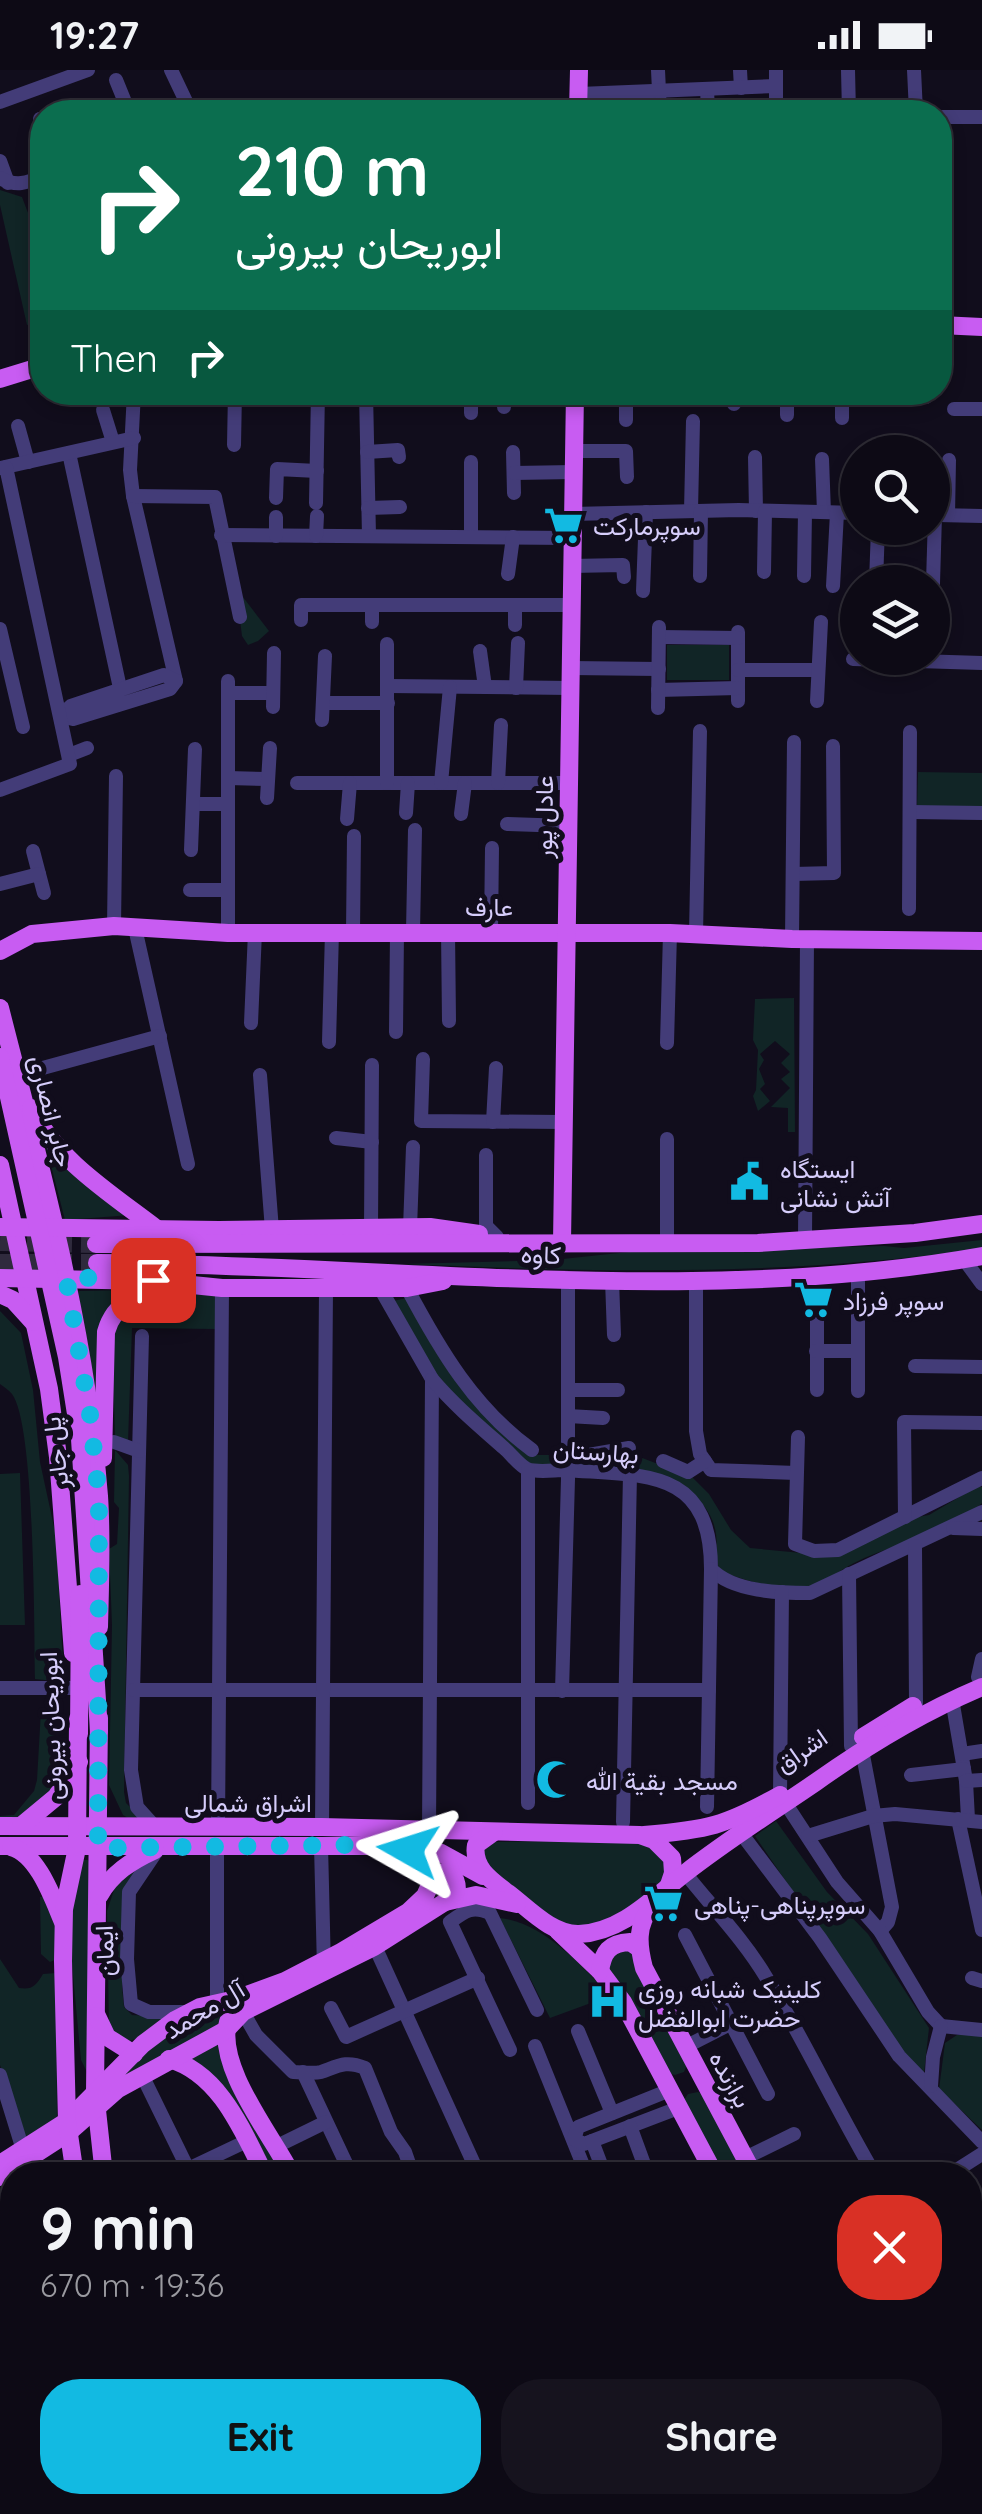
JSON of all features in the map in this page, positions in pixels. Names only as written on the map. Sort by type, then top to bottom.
[{"type":"main road","points":[[578,100],[579,70]]},
{"type":"main road","points":[[952,324],[982,324]]},
{"type":"main road","points":[[0,379],[30,370]]},
{"type":"main road","name":"عادل پور","points":[[562,1242],[575,405]]},
{"type":"main road","name":"عارف","points":[[0,950],[32,934],[114,926],[228,933],[491,931],[982,941]]},
{"type":"main road","points":[[0,933],[32,934]]},
{"type":"main road","name":"جابر انصاری","points":[[0,1008],[66,1277]]},
{"type":"main road","name":"پل جابر","points":[[0,1057],[67,1357],[80,1439],[99,1732]]},
{"type":"main road","points":[[18,1080],[49,1137],[150,1232]]},
{"type":"main road","name":"پل جابر","points":[[0,1112],[58,1360],[72,1441],[81,1575],[79,1734]]},
{"type":"main road","points":[[0,1165],[7,1227],[150,1232],[430,1227],[534,1242]]},
{"type":"main road","name":"ابوریحان بیرونی","points":[[7,1227],[25,1276],[58,1456],[79,1734],[78,1848],[64,1925],[67,2127],[72,2162]]},
{"type":"main road","name":"کاوه","points":[[974,1227],[914,1242],[879,1235],[805,1240],[534,1242],[97,1254],[470,1276],[696,1281],[858,1274],[977,1260]]},
{"type":"main road","points":[[146,1278],[132,1255],[138,1240],[150,1232]]},
{"type":"main road","points":[[0,1278],[146,1278],[222,1288],[408,1288],[470,1276]]},
{"type":"main road","name":"ابوریحان بیرونی","points":[[66,1277],[90,1414],[99,1498],[99,1896],[95,2010],[102,2162]]},
{"type":"main road","points":[[99,1498],[105,1434],[106,1332],[110,1320],[128,1300],[143,1294],[200,1286]]},
{"type":"main road","points":[[0,1294],[24,1311],[36,1328]]},
{"type":"main road","name":"اشراق","points":[[663,1893],[783,1799],[916,1704],[981,1675]]},
{"type":"main road","name":"اشراق","points":[[856,1748],[952,1699],[981,1675]]},
{"type":"main road","points":[[21,1826],[56,1797],[79,1762]]},
{"type":"main road","points":[[99,1779],[113,1813],[132,1827]]},
{"type":"main road","name":"اشراق","points":[[497,1831],[640,1835],[706,1830],[783,1799]]},
{"type":"main road","name":"اشراق شمالی","points":[[0,1826],[156,1827],[218,1836],[497,1831]]},
{"type":"main road","points":[[492,1881],[474,1855],[481,1839],[497,1831]]},
{"type":"main road","points":[[681,1832],[676,1844],[691,1869]]},
{"type":"main road","points":[[639,1948],[646,1913],[673,1873],[672,1858],[654,1840],[640,1835]]},
{"type":"main road","name":"اشراق شمالی","points":[[3,1846],[160,1847],[218,1836]]},
{"type":"main road","name":"اشراق شمالی","points":[[321,1836],[440,1854],[492,1881],[554,1927]]},
{"type":"main road","points":[[3,1846],[19,1850],[34,1864],[64,1925]]},
{"type":"main road","points":[[396,1846],[419,1858],[430,1874],[430,1884]]},
{"type":"main road","points":[[99,1896],[107,1882],[124,1867],[160,1847]]},
{"type":"main road","points":[[430,1884],[435,1874],[452,1874],[456,1890],[444,1902]]},
{"type":"main road","name":"آل محمد","points":[[373,1941],[420,1902],[430,1884]]},
{"type":"main road","points":[[554,1927],[577,1934],[592,1932],[629,1916],[663,1893]]},
{"type":"main road","points":[[444,1902],[476,1895],[525,1906]]},
{"type":"main road","name":"آل محمد","points":[[96,2099],[226,2030],[240,2006],[293,1978],[324,1968],[444,1902]]},
{"type":"main road","points":[[554,1927],[600,1971],[623,2002],[708,2162]]},
{"type":"main road","points":[[600,1971],[604,1952],[614,1945],[630,1942],[639,1948]]},
{"type":"main road","name":"برازنده","points":[[639,1948],[644,1968],[748,2162]]},
{"type":"main road","points":[[216,2002],[226,2009],[230,2019],[226,2030],[227,2055],[233,2073],[285,2162]]},
{"type":"main road","name":"آل محمد","points":[[17,2162],[67,2127],[134,2054],[190,2012],[216,2002],[240,2006]]},
{"type":"main road","points":[[95,2010],[107,2037],[134,2054]]},
{"type":"main road","points":[[66,2029],[76,2063],[96,2099]]},
{"type":"main road","points":[[672,2096],[690,2071],[689,2054]]},
{"type":"main road","points":[[170,2059],[188,2064],[208,2080],[258,2162]]},
{"type":"main road","points":[[672,2096],[679,2098],[686,2090],[699,2087],[710,2092]]},
{"type":"main road","points":[[100,2154],[118,2088]]},
{"type":"main road","points":[[21,2158],[28,2162]]},
{"type":"main road","name":"آل محمد","points":[[7,2162],[21,2158]]},
{"type":"street","points":[[0,99],[72,70]]},
{"type":"street","points":[[0,99],[88,70]]},
{"type":"street","points":[[171,70],[184,100]]},
{"type":"street","points":[[658,70],[659,100]]},
{"type":"street","points":[[740,70],[740,88]]},
{"type":"street","points":[[776,70],[776,100]]},
{"type":"street","points":[[848,70],[849,100]]},
{"type":"street","points":[[914,70],[915,100]]},
{"type":"street","points":[[116,80],[124,100]]},
{"type":"street","points":[[603,100],[659,91],[776,86]]},
{"type":"street","points":[[706,89],[707,100]]},
{"type":"street","points":[[952,117],[982,116]]},
{"type":"street","points":[[0,161],[4,181],[30,181]]},
{"type":"street","points":[[60,716],[73,719],[95,704],[127,691],[170,689],[176,681],[133,496],[130,470],[134,405]]},
{"type":"street","points":[[234,444],[235,405]]},
{"type":"street","points":[[316,536],[318,405]]},
{"type":"street","points":[[366,405],[369,536]]},
{"type":"street","points":[[471,405],[471,413]]},
{"type":"street","points":[[626,405],[626,420]]},
{"type":"street","points":[[787,405],[787,414]]},
{"type":"street","points":[[842,405],[842,418]]},
{"type":"street","points":[[954,408],[982,409]]},
{"type":"street","points":[[104,410],[113,442]]},
{"type":"street","points":[[693,421],[700,576]]},
{"type":"street","points":[[18,426],[28,462]]},
{"type":"street","points":[[0,790],[70,764],[3,468],[134,438]]},
{"type":"street","points":[[367,452],[398,450],[399,456]]},
{"type":"street","points":[[573,451],[626,451],[627,477]]},
{"type":"street","points":[[68,452],[127,691]]},
{"type":"street","points":[[513,452],[514,493]]},
{"type":"street","points":[[755,457],[764,572]]},
{"type":"street","points":[[822,460],[830,512],[833,586]]},
{"type":"street","points":[[471,462],[471,537]]},
{"type":"street","points":[[276,498],[277,469],[317,470]]},
{"type":"street","points":[[514,472],[573,472]]},
{"type":"street","points":[[133,496],[215,498],[240,617]]},
{"type":"street","points":[[368,508],[399,506]]},
{"type":"street","points":[[643,591],[646,512]]},
{"type":"street","points":[[804,576],[805,512]]},
{"type":"street","points":[[572,514],[840,512]]},
{"type":"street","points":[[950,515],[982,516]]},
{"type":"street","points":[[276,517],[276,536]]},
{"type":"street","points":[[221,535],[572,538]]},
{"type":"street","points":[[508,574],[512,537]]},
{"type":"street","points":[[571,566],[622,565],[624,577]]},
{"type":"street","points":[[301,612],[372,605],[444,612],[571,604]]},
{"type":"street","points":[[372,605],[372,622]]},
{"type":"street","points":[[515,605],[515,625]]},
{"type":"street","points":[[817,702],[821,622]]},
{"type":"street","points":[[0,629],[23,727]]},
{"type":"street","points":[[658,690],[738,694],[738,635],[659,632],[659,669],[658,690],[658,708]]},
{"type":"street","points":[[516,688],[518,643]]},
{"type":"street","points":[[386,783],[388,644]]},
{"type":"street","points":[[480,650],[486,687]]},
{"type":"street","points":[[228,933],[228,687],[273,700],[274,653]]},
{"type":"street","points":[[322,720],[325,656]]},
{"type":"street","points":[[950,662],[982,663]]},
{"type":"street","points":[[570,668],[659,669]]},
{"type":"street","points":[[738,670],[818,670]]},
{"type":"street","points":[[388,686],[570,688]]},
{"type":"street","points":[[440,783],[450,687]]},
{"type":"street","points":[[322,703],[388,703]]},
{"type":"street","points":[[498,783],[501,725]]},
{"type":"street","points":[[696,934],[700,731]]},
{"type":"street","points":[[909,909],[910,732]]},
{"type":"street","points":[[794,742],[792,874],[799,939],[805,1240]]},
{"type":"street","points":[[792,874],[834,873],[833,746]]},
{"type":"street","points":[[68,755],[87,748]]},
{"type":"street","points":[[266,798],[270,748]]},
{"type":"street","points":[[191,850],[196,749]]},
{"type":"street","points":[[114,926],[116,776]]},
{"type":"street","points":[[228,778],[268,779]]},
{"type":"street","points":[[297,783],[568,783]]},
{"type":"street","points":[[347,818],[350,783]]},
{"type":"street","points":[[406,813],[408,783]]},
{"type":"street","points":[[461,814],[465,783]]},
{"type":"street","points":[[195,804],[228,804]]},
{"type":"street","points":[[911,812],[982,813]]},
{"type":"street","points":[[508,824],[568,826]]},
{"type":"street","points":[[396,1032],[415,830]]},
{"type":"street","points":[[353,932],[354,836]]},
{"type":"street","points":[[491,931],[492,848]]},
{"type":"street","points":[[33,851],[44,893]]},
{"type":"street","points":[[0,884],[39,874]]},
{"type":"street","points":[[190,890],[228,890]]},
{"type":"street","points":[[135,928],[188,1164]]},
{"type":"street","points":[[448,931],[449,1021]]},
{"type":"street","points":[[251,1024],[254,932]]},
{"type":"street","points":[[329,1042],[332,932]]},
{"type":"street","points":[[666,1043],[670,933]]},
{"type":"street","points":[[18,1080],[160,1036]]},
{"type":"street","points":[[424,1059],[421,1121],[563,1122]]},
{"type":"street","points":[[371,1229],[372,1066]]},
{"type":"street","points":[[493,1122],[496,1068]]},
{"type":"street","points":[[260,1075],[272,1230]]},
{"type":"street","points":[[336,1138],[372,1142]]},
{"type":"street","points":[[667,1139],[667,1243]]},
{"type":"street","points":[[410,1228],[413,1147]]},
{"type":"street","points":[[486,1155],[483,1205],[486,1226],[497,1237]]},
{"type":"street","points":[[977,1260],[982,1284]]},
{"type":"street","points":[[858,1274],[858,1392]]},
{"type":"street","points":[[562,1690],[568,1280]]},
{"type":"street","points":[[612,1280],[614,1335]]},
{"type":"street","points":[[696,1281],[696,1432],[705,1461],[711,1470],[796,1473]]},
{"type":"street","points":[[216,2002],[222,1288]]},
{"type":"street","points":[[324,1968],[321,1836],[326,1288]]},
{"type":"street","name":"بهارستان","points":[[380,1288],[432,1379],[454,1405],[528,1470],[630,1474],[668,1482],[703,1515],[710,1536],[711,1569],[707,1807]]},
{"type":"street","points":[[408,1288],[439,1350],[458,1377],[532,1450]]},
{"type":"street","points":[[816,1317],[817,1390]]},
{"type":"street","points":[[142,1336],[131,1770],[137,1806],[156,1827]]},
{"type":"street","points":[[816,1351],[858,1351]]},
{"type":"street","points":[[915,1366],[982,1366]]},
{"type":"street","points":[[429,1830],[432,1379]]},
{"type":"street","points":[[568,1390],[618,1390]]},
{"type":"street","points":[[568,1416],[603,1418]]},
{"type":"street","points":[[905,1517],[904,1422],[982,1423]]},
{"type":"street","points":[[798,1437],[795,1544],[814,1551],[838,1550],[982,1478]]},
{"type":"street","points":[[114,1442],[139,1451]]},
{"type":"street","points":[[567,1470],[578,1457],[629,1448]]},
{"type":"street","points":[[663,1460],[688,1472],[705,1461]]},
{"type":"street","points":[[528,1470],[528,1803]]},
{"type":"street","points":[[623,1822],[630,1474]]},
{"type":"street","points":[[711,1569],[718,1577],[736,1584],[810,1593],[982,1512]]},
{"type":"street","points":[[952,1528],[982,1530]]},
{"type":"street","points":[[916,1546],[916,1704]]},
{"type":"street","points":[[850,1574],[856,1748],[892,1907],[880,1932]]},
{"type":"street","points":[[782,1592],[783,1799],[837,1882],[880,1932],[928,2012],[941,2026],[982,2030]]},
{"type":"street","points":[[0,1688],[75,1688]]},
{"type":"street","points":[[134,1690],[709,1690]]},
{"type":"street","points":[[952,1699],[969,1771],[969,1820],[982,1930]]},
{"type":"street","points":[[969,1771],[982,1751]]},
{"type":"street","points":[[912,1775],[969,1771]]},
{"type":"street","points":[[808,1836],[873,1816],[969,1820]]},
{"type":"street","points":[[742,1833],[900,2056],[982,2142]]},
{"type":"street","name":"ایمان","points":[[160,1847],[128,1892],[127,1959],[132,2004],[149,2012],[190,2012]]},
{"type":"street","points":[[691,1869],[766,1977],[867,2162]]},
{"type":"street","points":[[510,2050],[450,1922],[466,1910],[478,1908],[490,1913],[537,2010]]},
{"type":"street","points":[[685,1935],[768,2094]]},
{"type":"street","points":[[373,1941],[473,2162]]},
{"type":"street","points":[[331,2008],[346,2036],[478,1978]]},
{"type":"street","points":[[240,2006],[256,2035],[293,2072],[318,2073],[336,2064],[354,2063],[365,2068],[390,2132],[408,2162]]},
{"type":"street","points":[[689,2054],[730,2024]]},
{"type":"street","points":[[931,2086],[941,2026]]},
{"type":"street","points":[[578,2031],[612,2113]]},
{"type":"street","points":[[535,2046],[583,2162]]},
{"type":"street","points":[[304,2072],[344,2162]]},
{"type":"street","points":[[142,2075],[184,2162]]},
{"type":"street","points":[[0,2076],[21,2158]]},
{"type":"street","points":[[574,2139],[578,2127],[672,2096]]},
{"type":"street","points":[[574,2139],[584,2144],[630,2126],[672,2096]]},
{"type":"street","points":[[277,2146],[326,2122]]},
{"type":"street","points":[[630,2126],[643,2162]]},
{"type":"street","points":[[756,2162],[794,2134]]},
{"type":"street","points":[[208,2162],[248,2141]]},
{"type":"street","points":[[592,2141],[599,2162]]},
{"type":"green space","points":[[0,190],[22,197],[30,218],[27,325]]},
{"type":"green space","points":[[236,588],[269,631],[248,645],[242,636]]},
{"type":"green space","points":[[667,645],[729,645],[729,680],[667,680]]},
{"type":"green space","points":[[918,772],[982,773],[982,810],[917,809]]},
{"type":"green space","points":[[794,998],[795,1132],[788,1132],[788,1108],[771,1107],[790,1088],[781,1079],[790,1072],[781,1063],[790,1054],[775,1041],[760,1054],[764,1060],[759,1069],[765,1084],[760,1089],[770,1101],[758,1111],[753,1096],[758,1050],[753,1040],[755,999]]},
{"type":"green space","points":[[46,1146],[131,1215],[65,1220]]},
{"type":"green space","points":[[982,1240],[982,1248],[765,1268],[620,1270],[403,1264],[553,1260],[638,1251],[904,1248]]},
{"type":"green space","points":[[135,1290],[112,1308],[101,1421],[78,1291]]},
{"type":"green space","points":[[183,1291],[218,1291],[215,1329],[132,1328],[128,1442],[115,1437],[112,1332],[117,1321],[131,1307],[150,1298]]},
{"type":"green space","points":[[407,1298],[435,1351],[533,1455],[552,1455],[562,1464],[528,1467],[435,1377],[393,1301]]},
{"type":"green space","points":[[0,1311],[21,1333],[33,1390],[40,1462],[56,1536],[64,1682],[35,1679],[29,1485],[20,1413],[12,1394],[0,1384]]},
{"type":"green space","points":[[115,1450],[128,1465],[129,1476],[124,1792],[126,1803],[146,1823],[123,1815],[109,1785],[109,1549],[117,1544],[119,1508],[114,1502]]},
{"type":"green space","points":[[637,1456],[692,1477],[709,1494],[731,1530],[750,1548],[812,1554],[929,1515],[978,1486],[982,1487],[982,1503],[954,1523],[869,1556],[819,1584],[785,1589],[721,1572],[711,1516],[685,1487],[652,1473],[593,1469],[575,1463],[605,1462]]},
{"type":"green space","points":[[20,1473],[25,1625],[0,1625],[0,1474]]},
{"type":"green space","points":[[57,1706],[54,1789],[25,1819],[0,1823],[0,1816],[14,1815],[34,1791],[41,1710]]},
{"type":"green space","points":[[776,1821],[827,1892],[868,1934],[929,2028],[924,2073],[902,2052],[755,1836]]},
{"type":"green space","points":[[628,1840],[654,1847],[665,1855],[667,1878],[645,1900],[589,1927],[560,1925],[496,1878],[480,1851],[490,1842]]},
{"type":"green space","points":[[83,1860],[92,1865],[92,2082],[81,2060],[68,1922]]},
{"type":"green space","points":[[147,1861],[124,1896],[124,2007],[132,2015],[167,2017],[143,2036],[127,2042],[109,2029],[107,1911],[117,1881]]},
{"type":"green space","points":[[40,1897],[46,1897],[56,1923],[57,1959],[50,1962],[41,1954]]},
{"type":"green space","points":[[500,1918],[516,1921],[546,1937],[610,1996],[550,2018]]},
{"type":"green space","points":[[630,1948],[688,2062],[684,2072],[666,2073],[608,1969],[611,1952]]},
{"type":"green space","points":[[0,1959],[19,1988],[33,1986],[43,1974],[56,1973],[57,2117],[25,2138],[0,2065]]},
{"type":"green space","points":[[216,2006],[225,2021],[110,2086],[160,2036]]},
{"type":"green space","points":[[957,2035],[982,2035],[982,2130],[939,2089],[945,2043]]},
{"type":"green space","points":[[219,2038],[279,2162],[259,2162],[184,2058]]},
{"type":"green space","points":[[688,2094],[708,2096],[742,2162],[715,2162],[682,2103]]},
{"type":"tunnel","points":[[0,1242],[96,1244]]},
{"type":"tunnel","points":[[0,1263],[97,1263]]},
{"type":"place","name":"سوپرمارکت","points":[[563,525]]},
{"type":"place","name":"ایستگاه آتش نشانی","points":[[750,1182]]},
{"type":"place","name":"سوپر فرزاد","points":[[813,1300]]},
{"type":"place","name":"مسجد بقیة الله","points":[[556,1780]]},
{"type":"place","name":"سوپرپناهی-پناهی","points":[[664,1904]]},
{"type":"place","name":"کلینیک شبانه روزی حضرت ابوالفضل","points":[[608,2002]]},
{"type":"route","points":[[153,1280],[66,1277],[90,1414],[99,1498],[98,1848],[234,1844],[396,1846],[408,1850]]}]
